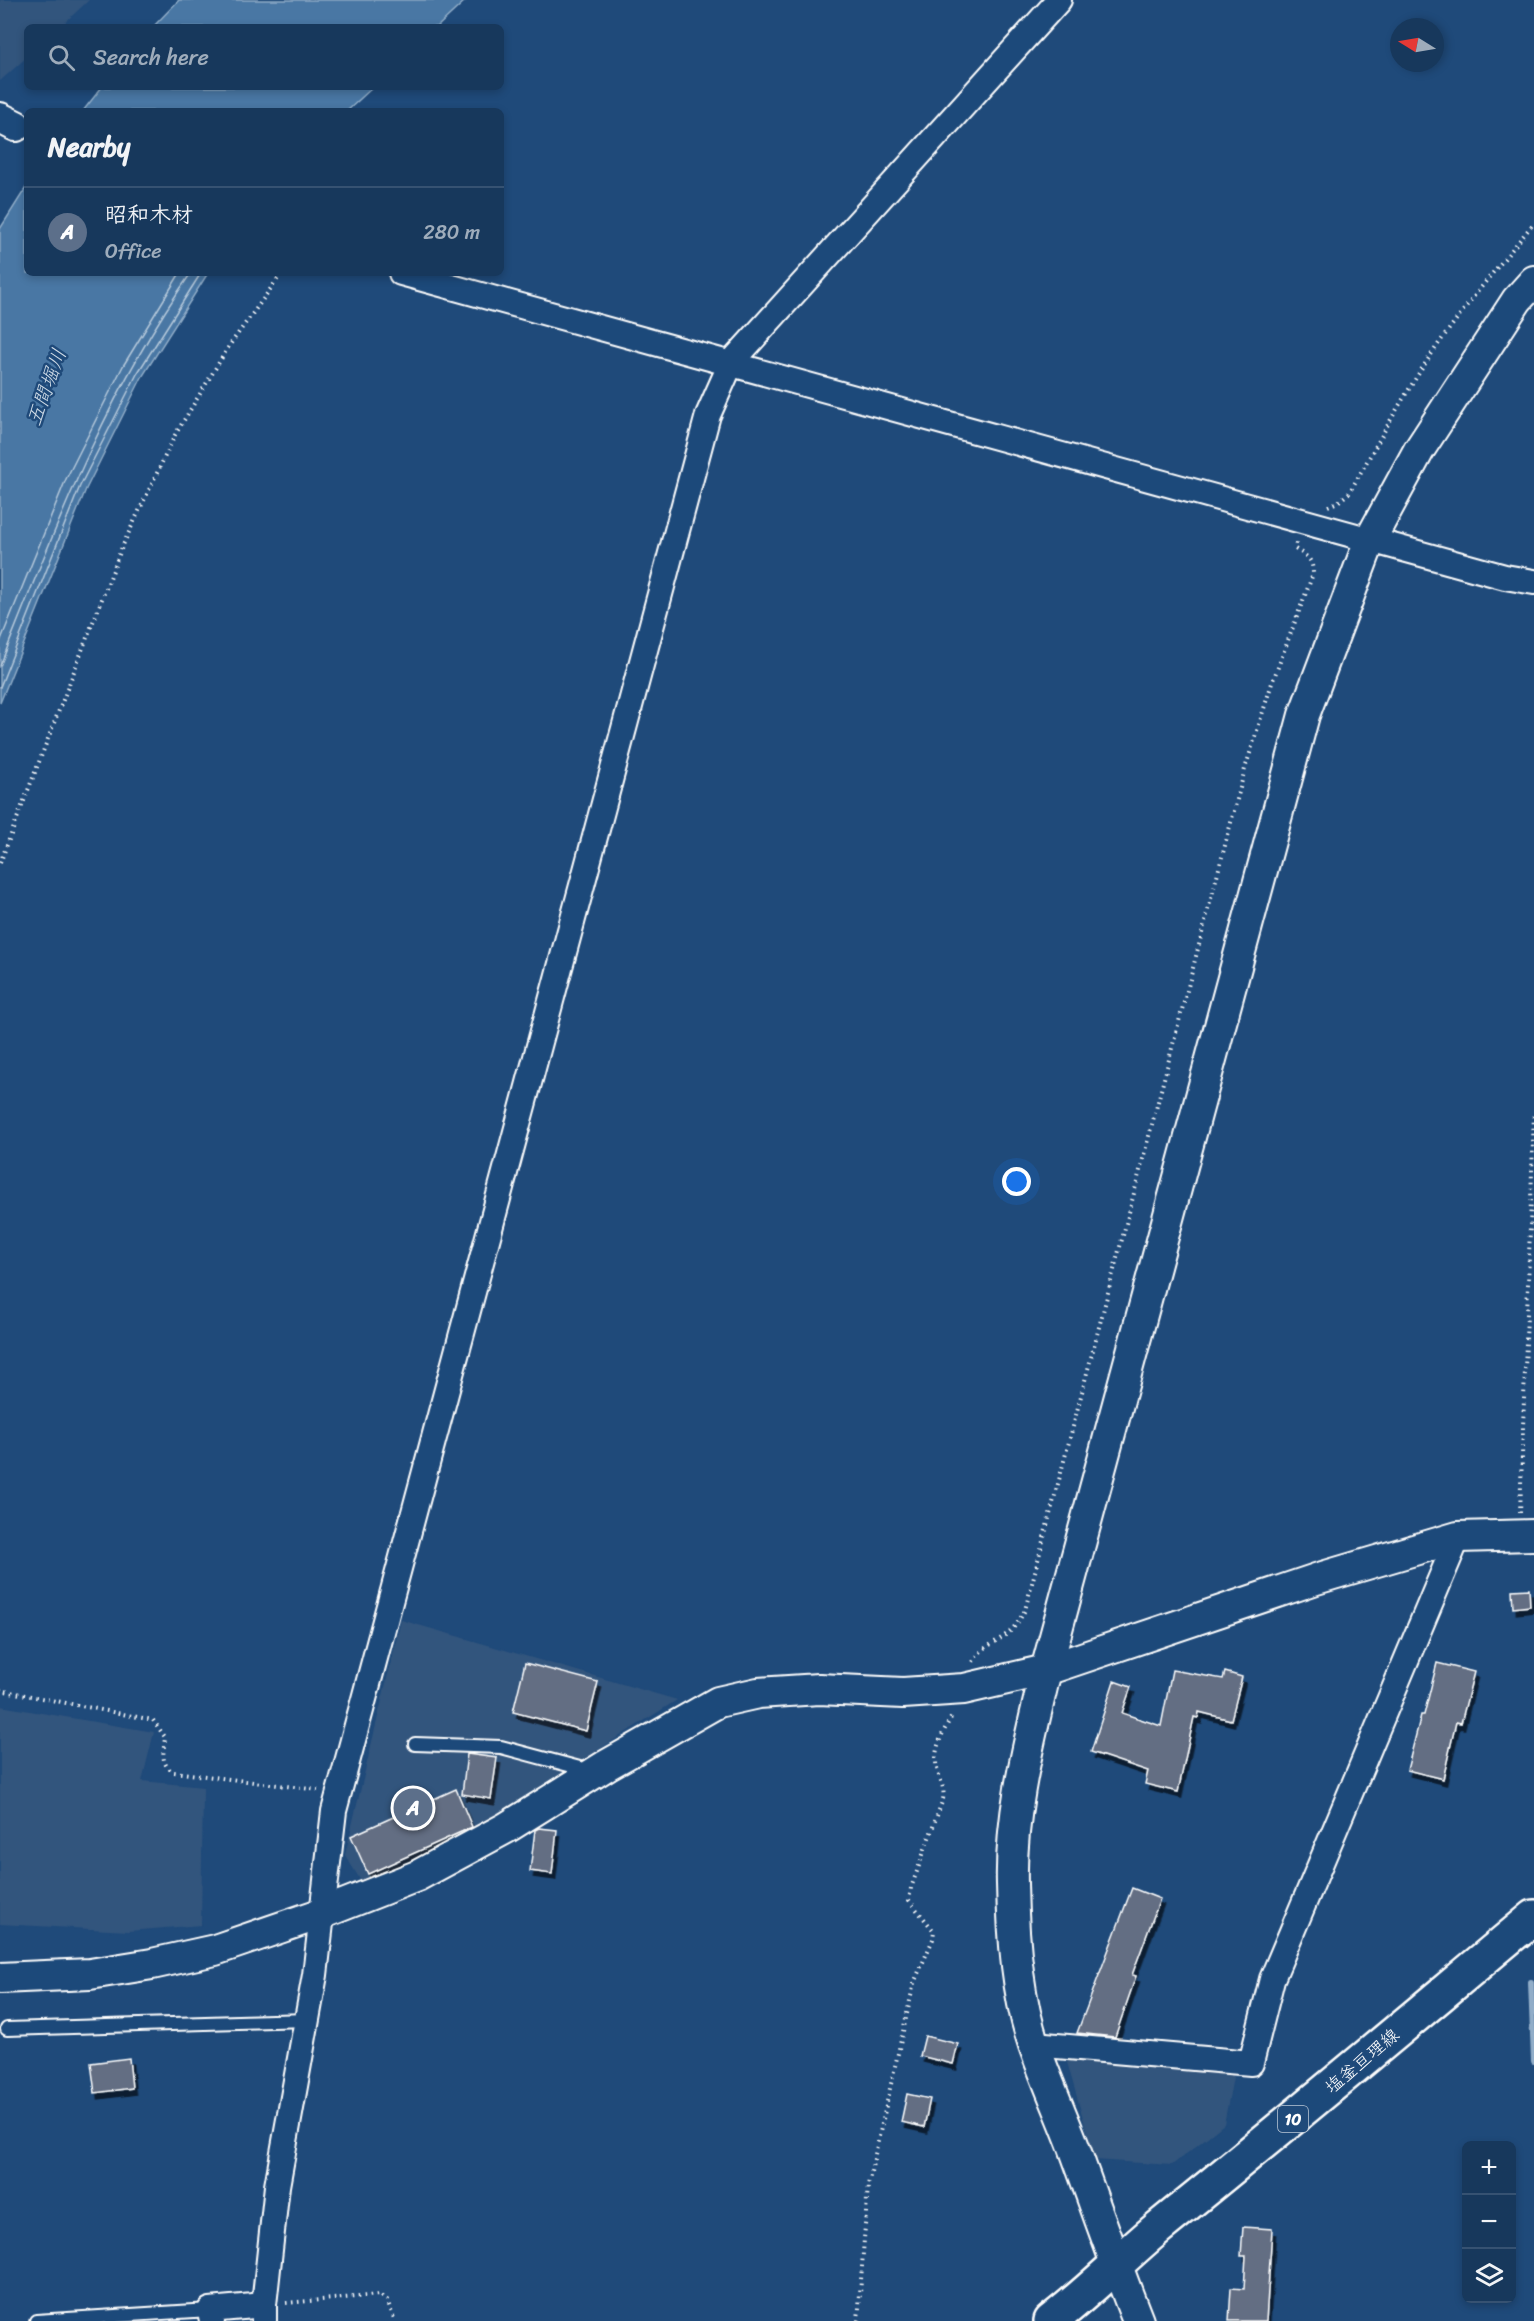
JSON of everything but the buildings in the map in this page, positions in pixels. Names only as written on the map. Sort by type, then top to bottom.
[{"type":"main road","name":"塩釜亘理線","points":[[1052,2321],[1156,2230],[1229,2173],[1534,1917]]},
{"type":"street","points":[[211,2315],[264,2313],[277,2186],[307,2020],[323,1913],[334,1811],[708,415],[731,363],[1059,0]]},
{"type":"street","points":[[412,276],[1299,521],[1505,577],[1534,582]]},
{"type":"street","points":[[1138,2321],[1115,2267],[1034,2044],[1021,1989],[1014,1935],[1012,1882],[1016,1823],[1029,1743],[1046,1670],[1304,715],[1371,540],[1419,450],[1517,300],[1534,281]]},
{"type":"street","points":[[0,1978],[90,1974],[152,1964],[215,1950],[323,1913],[417,1876],[506,1828],[596,1772],[718,1702],[758,1692],[819,1689],[903,1693],[964,1689],[1046,1670],[1316,1579],[1458,1537],[1527,1535]]},
{"type":"street","points":[[1034,2044],[1251,2063],[1272,1979],[1458,1537]]},
{"type":"lane","points":[[415,1744],[501,1748],[596,1772]]},
{"type":"lane","points":[[7,2029],[307,2020]]},
{"type":"lane","points":[[36,2321],[211,2315]]},
{"type":"path","points":[[1326,506],[1338,502],[1349,493],[1441,340],[1497,266],[1534,223]]},
{"type":"path","points":[[0,863],[122,547],[175,435],[229,346],[280,276]]},
{"type":"path","points":[[858,2321],[868,2185],[914,1983],[933,1939],[934,1931],[909,1900],[945,1789],[937,1770],[936,1758],[939,1743],[975,1659],[982,1648],[1008,1634],[1018,1623],[1024,1610],[1245,769],[1272,683],[1313,574],[1313,564],[1307,556],[1295,549],[1299,521]]},
{"type":"path","points":[[1527,1535],[1534,1114]]},
{"type":"path","points":[[0,1690],[153,1720],[165,1737],[163,1761],[167,1768],[174,1772],[339,1792]]},
{"type":"path","points":[[264,2313],[379,2295],[387,2300],[395,2321]]},
{"type":"shaded area","points":[[0,0],[89,0],[63,24],[24,24],[24,60],[0,81]]},
{"type":"shaded area","points":[[401,1620],[677,1700],[479,1825],[363,1884],[345,1855]]},
{"type":"shaded area","points":[[0,1706],[154,1732],[142,1781],[203,1787],[201,1925],[128,1931],[0,1924]]},
{"type":"shaded area","points":[[1065,2055],[1234,2072],[1224,2124],[1172,2165],[1095,2160]]},
{"type":"water","points":[[179,0],[466,0],[440,24],[156,24]]},
{"type":"water","points":[[100,90],[370,90],[350,108],[85,108]]},
{"type":"water","name":"五間堀川","points":[[24,191],[24,276],[206,276],[142,377],[86,489],[0,703],[0,229]]},
{"type":"waterway","points":[[1531,1982],[1534,2061]]},
{"type":"place","name":"昭和木材","points":[[413,1808]]}]
